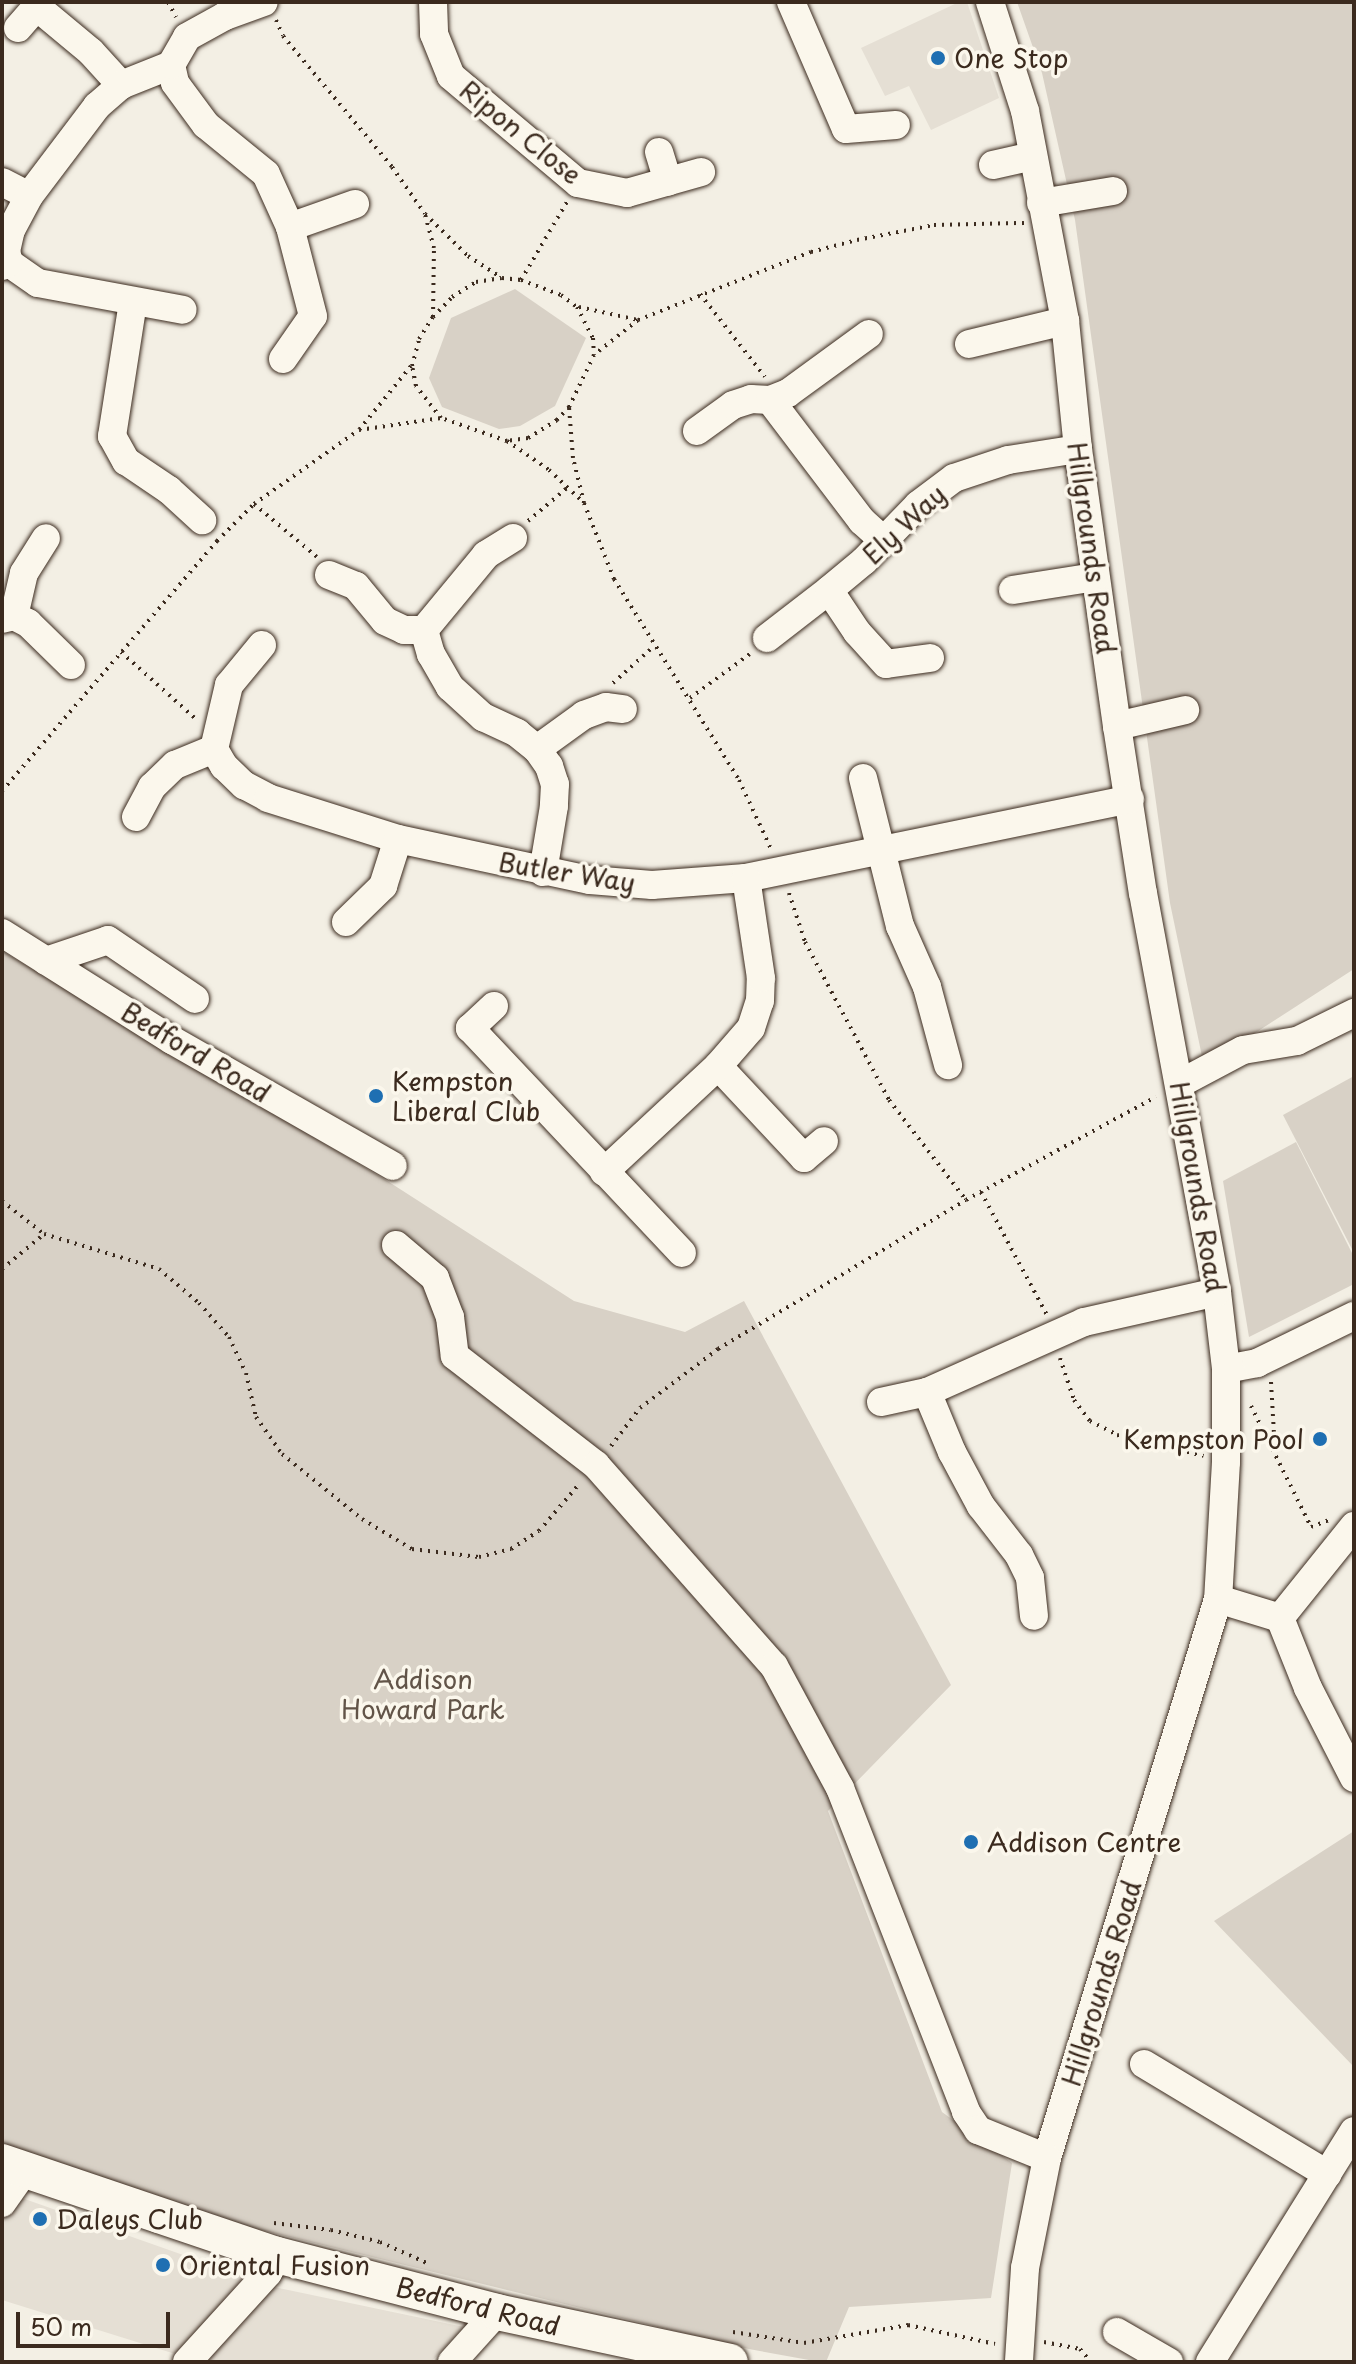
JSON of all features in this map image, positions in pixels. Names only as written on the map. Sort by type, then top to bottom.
[{"type":"main road","name":"Bedford Road","points":[[14,2165],[274,2239],[497,2312],[728,2347]]},
{"type":"street","name":"Ripon Close","points":[[433,2],[434,34],[451,76],[578,183],[627,193],[701,172]]},
{"type":"street","points":[[791,2],[846,129],[896,125]]},
{"type":"street","name":"Hillgrounds Road","points":[[990,2],[1025,111],[1065,321],[1078,449],[1117,726],[1143,893],[1217,1292],[1226,1369],[1226,1462],[1218,1599],[1047,2158],[1008,2354]]},
{"type":"street","points":[[18,28],[39,4],[121,85]]},
{"type":"street","points":[[183,310],[38,283],[6,264],[11,230],[29,196],[97,106],[121,85],[171,65],[187,37],[225,16],[268,8]]},
{"type":"street","points":[[171,65],[175,83],[196,114],[266,174],[290,227],[313,316],[283,359]]},
{"type":"street","points":[[659,152],[668,182]]},
{"type":"street","points":[[993,165],[1033,156]]},
{"type":"street","points":[[2,182],[29,196]]},
{"type":"street","points":[[1043,212],[1113,191]]},
{"type":"street","points":[[290,227],[355,204]]},
{"type":"street","points":[[133,302],[112,436],[126,461],[169,490],[202,520]]},
{"type":"street","points":[[969,344],[1065,321]]},
{"type":"street","points":[[697,431],[733,405],[751,399],[775,398],[869,334]]},
{"type":"street","points":[[775,398],[862,521],[884,541]]},
{"type":"street","name":"Ely Way","points":[[767,638],[829,590],[884,541],[918,505],[954,478],[1008,460],[1078,449]]},
{"type":"street","points":[[46,538],[24,573],[8,618],[28,623],[71,665]]},
{"type":"street","points":[[424,630],[482,548],[513,538]]},
{"type":"street","points":[[329,575],[356,586],[385,621],[404,630],[424,630]]},
{"type":"street","points":[[1013,590],[1095,577]]},
{"type":"street","points":[[829,590],[857,632],[886,664],[930,658]]},
{"type":"street","points":[[424,630],[431,654],[450,687],[483,717],[517,733],[537,749],[555,784],[543,872]]},
{"type":"street","points":[[136,817],[152,787],[175,765],[214,749],[229,685],[262,645]]},
{"type":"street","points":[[537,749],[584,715],[611,703]]},
{"type":"street","points":[[1117,726],[1185,710]]},
{"type":"street","name":"Butler Way","points":[[214,749],[224,766],[244,785],[268,798],[398,839],[543,872],[652,885],[746,878],[1130,799]]},
{"type":"street","points":[[863,778],[879,852],[900,926],[927,987],[948,1065]]},
{"type":"street","points":[[346,922],[383,886],[398,839]]},
{"type":"street","points":[[604,1172],[718,1066],[751,1028],[760,1001],[761,978],[746,878]]},
{"type":"street","name":"Bedford Road","points":[[2,933],[172,1040],[393,1166]]},
{"type":"street","points":[[46,961],[108,940],[195,999]]},
{"type":"street","points":[[494,1006],[470,1028],[682,1253]]},
{"type":"street","points":[[1179,1084],[1243,1050],[1297,1041],[1354,1013]]},
{"type":"street","points":[[718,1066],[804,1158],[824,1141]]},
{"type":"street","points":[[396,1245],[435,1278],[450,1317],[455,1356],[596,1465],[774,1666],[840,1788],[966,2112],[978,2130],[1047,2158]]},
{"type":"street","points":[[881,1402],[927,1392],[1052,1334],[1161,1302],[1217,1292]]},
{"type":"street","points":[[1226,1369],[1257,1363],[1354,1316]]},
{"type":"street","points":[[927,1392],[952,1452],[981,1506],[1019,1555],[1030,1578],[1034,1616]]},
{"type":"street","points":[[1280,1618],[1351,1530]]},
{"type":"street","points":[[1218,1599],[1280,1618]]},
{"type":"street","points":[[1280,1618],[1308,1688],[1354,1778]]},
{"type":"street","points":[[1144,2064],[1327,2174]]},
{"type":"street","points":[[1210,2362],[1354,2131]]},
{"type":"street","points":[[2,2203],[14,2165]]},
{"type":"street","points":[[187,2362],[268,2273],[274,2239]]},
{"type":"street","points":[[452,2362],[497,2312]]},
{"type":"street","points":[[1117,2332],[1169,2362]]},
{"type":"path","points":[[268,8],[283,36],[392,167],[425,214],[468,256],[502,278]]},
{"type":"path","points":[[521,280],[578,183]]},
{"type":"path","points":[[507,441],[528,438],[557,420],[569,407],[594,355],[638,320],[811,252],[934,225],[1043,212]]},
{"type":"path","points":[[425,214],[434,248],[433,317]]},
{"type":"path","points":[[2,791],[217,541],[254,504],[359,430],[412,366],[419,339],[433,317],[452,297],[476,282],[502,278],[521,280],[561,295],[577,307],[638,320]]},
{"type":"path","points":[[700,294],[775,398]]},
{"type":"path","points":[[577,307],[593,338],[594,355]]},
{"type":"path","points":[[412,366],[416,386],[441,418]]},
{"type":"path","points":[[359,430],[441,418],[507,441],[549,470],[584,503],[573,458],[569,407]]},
{"type":"path","points":[[513,538],[567,488]]},
{"type":"path","points":[[254,504],[316,556],[329,575]]},
{"type":"path","points":[[690,698],[767,638]]},
{"type":"path","points":[[611,703],[653,647]]},
{"type":"path","points":[[121,652],[207,729],[214,749]]},
{"type":"path","points":[[2,1201],[44,1234],[159,1269],[189,1294],[229,1337],[246,1373],[256,1417],[282,1454],[362,1519],[412,1549],[479,1557],[511,1549],[539,1531],[640,1408],[678,1376],[796,1299],[981,1192],[1179,1084]]},
{"type":"path","points":[[981,1192],[1047,1315],[1074,1400],[1090,1421],[1117,1435],[1226,1462]]},
{"type":"path","points":[[2,1269],[44,1234]]},
{"type":"path","points":[[1275,1355],[1285,1375],[1269,1383],[1276,1457]]},
{"type":"path","points":[[1226,1403],[1249,1403],[1311,1527],[1327,1519],[1351,1530]]},
{"type":"path","points":[[274,2239],[331,2230],[380,2242],[434,2266]]},
{"type":"path","points":[[728,2347],[804,2343],[908,2325],[1008,2354]]},
{"type":"path","points":[[1039,2341],[1080,2349],[1091,2362]]},
{"type":"shaded area","points":[[959,2],[967,2],[999,98],[931,130],[909,86],[885,96],[861,48]]},
{"type":"shaded area","points":[[2,2191],[274,2287],[464,2327],[431,2362],[201,2362],[2,2300]]},
{"type":"green space","points":[[1017,2],[1354,2],[1354,969],[1204,1066],[1170,903],[1075,220],[1042,73]]},
{"type":"green space","points":[[515,289],[586,338],[555,406],[520,426],[499,429],[442,407],[429,378],[451,318]]},
{"type":"green space","name":"Addison Howard Park","points":[[2,951],[389,1182],[574,1301],[685,1332],[744,1301],[951,1685],[828,1811],[942,2112],[1012,2163],[991,2298],[849,2307],[826,2362],[820,2362],[749,2349],[241,2225],[2,2146]]},
{"type":"green space","points":[[1354,1076],[1354,1253],[1283,1115]]},
{"type":"green space","points":[[1296,1142],[1354,1257],[1354,1284],[1249,1337],[1223,1181]]},
{"type":"green space","points":[[1354,1831],[1354,2067],[1214,1921]]},
{"type":"place","name":"One Stop","points":[[938,58]]},
{"type":"place","name":"Kempston Liberal Club","points":[[376,1096]]},
{"type":"place","name":"Kempston Pool","points":[[1320,1439]]},
{"type":"place","name":"Addison Centre","points":[[971,1842]]},
{"type":"place","name":"Daleys Club","points":[[40,2219]]},
{"type":"place","name":"Oriental Fusion","points":[[163,2265]]}]
